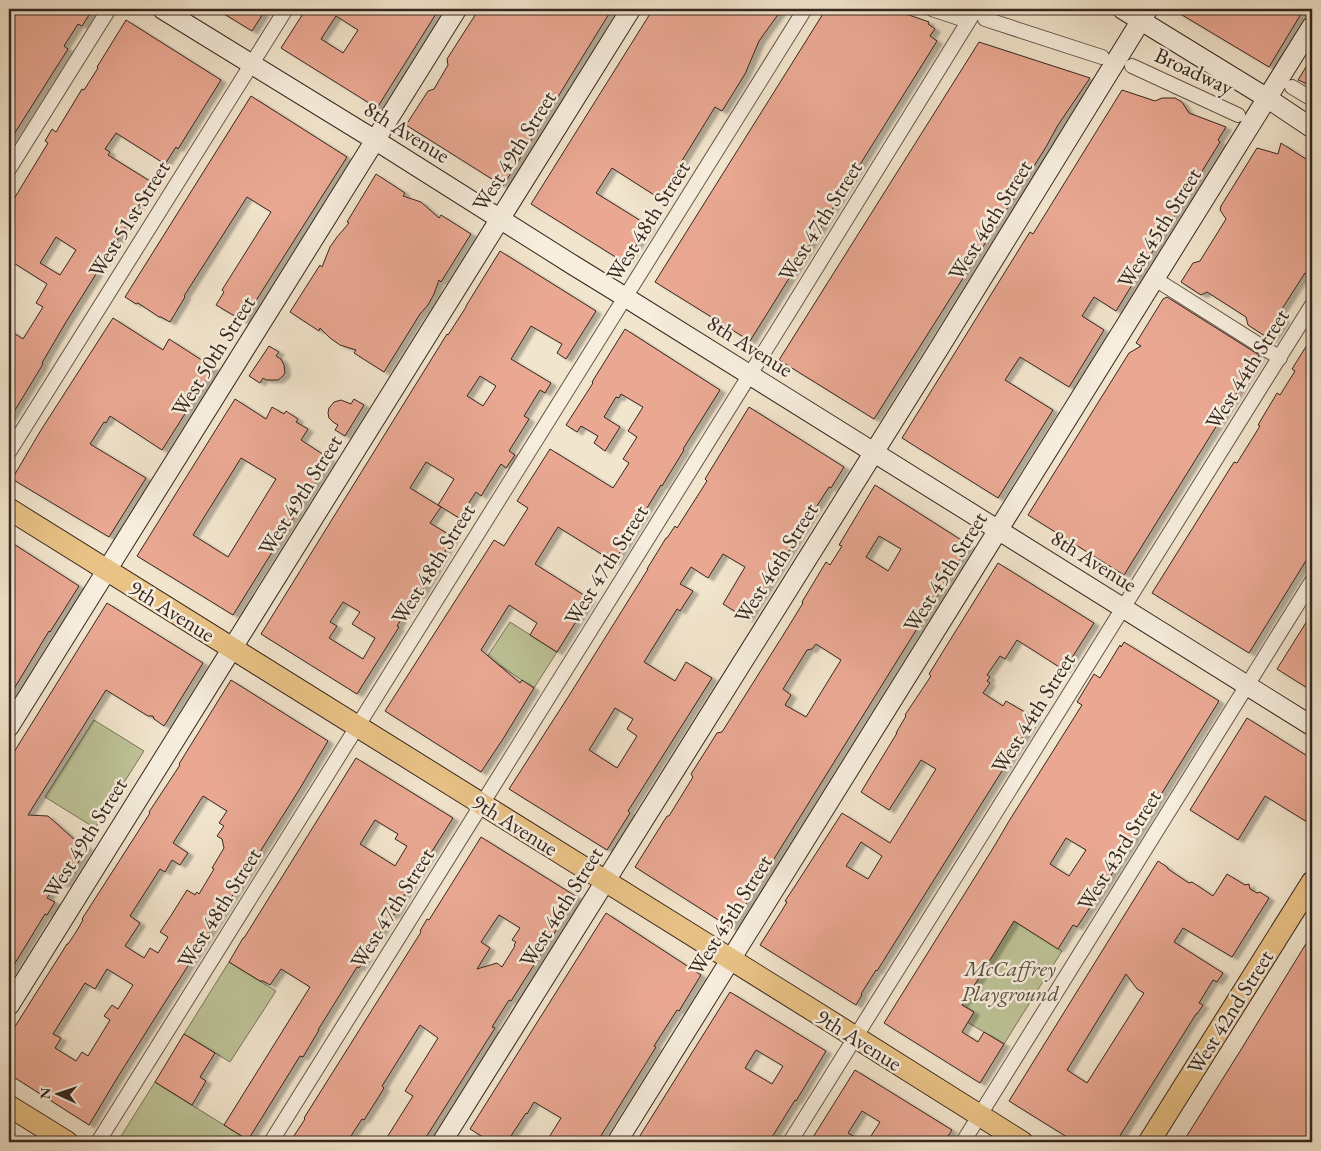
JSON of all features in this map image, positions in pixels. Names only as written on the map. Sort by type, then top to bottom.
[{"type":"main road","name":"8th Avenue","points":[[162,9],[252,63],[500,220],[1312,726]]},
{"type":"main road","name":"West 50th Street","points":[[9,728],[457,9]]},
{"type":"main road","name":"West 49th Street","points":[[9,1006],[631,9]]},
{"type":"main road","points":[[1122,9],[1145,15],[1312,128]]},
{"type":"main road","name":"West 46th Street","points":[[442,1142],[1145,15]]},
{"type":"main road","name":"West 45th Street","points":[[617,1142],[1312,26]]},
{"type":"main road","name":"9th Avenue","points":[[9,509],[1022,1142]]},
{"type":"main road","name":"West 42nd Street","points":[[1149,1142],[1312,882]]},
{"type":"main road","points":[[9,1106],[67,1142]]},
{"type":"street","points":[[9,169],[109,9]]},
{"type":"street","name":"West 51st Street","points":[[9,452],[286,9]]},
{"type":"street","name":"West 48th Street","points":[[98,1142],[805,9]]},
{"type":"street","points":[[932,9],[972,15]]},
{"type":"street","name":"West 47th Street","points":[[271,1142],[750,375],[972,15]]},
{"type":"street","points":[[985,19],[1102,57]]},
{"type":"street","name":"Broadway","points":[[1132,66],[1238,115]]},
{"type":"street","points":[[1292,87],[1312,99]]},
{"type":"street","points":[[1155,279],[1280,358]]},
{"type":"street","name":"West 44th Street","points":[[790,1142],[1312,305]]},
{"type":"street","name":"West 43rd Street","points":[[963,1142],[1312,581]]},
{"type":"green space","points":[[510,622],[557,652],[534,688],[487,657]]},
{"type":"green space","points":[[94,720],[144,751],[95,828],[45,797]]},
{"type":"green space","name":"McCaffrey Playground","points":[[1014,921],[1062,951],[1004,1044],[967,1022],[974,1012],[962,1005]]},
{"type":"green space","points":[[229,962],[276,991],[230,1062],[184,1034]]},
{"type":"green space","points":[[155,1082],[248,1140],[247,1142],[118,1141]]},
{"type":"building","points":[[9,9],[93,9],[82,26],[78,24],[64,46],[68,49],[9,142]]},
{"type":"building","points":[[216,9],[266,9],[252,31]]},
{"type":"building","points":[[306,9],[439,9],[377,108],[281,48]],"holes":[[[336,16],[358,30],[343,53],[321,39]]]},
{"type":"building","points":[[479,9],[612,9],[503,186],[406,125],[428,91],[434,89],[448,65],[447,59]]},
{"type":"building","points":[[653,9],[782,9],[759,41],[745,74],[722,111],[715,107],[659,198],[612,168],[596,193],[649,226],[625,263],[531,204]]},
{"type":"building","points":[[826,9],[892,9],[929,22],[928,24],[935,29],[930,36],[937,41],[750,341],[655,282]]},
{"type":"building","points":[[1172,9],[1304,9],[1269,67]]},
{"type":"building","points":[[126,20],[221,80],[178,149],[176,147],[165,164],[116,133],[105,149],[110,152],[108,155],[153,183],[66,322],[9,420],[9,330],[23,339],[43,307],[36,303],[47,284],[9,260],[9,207],[48,143],[45,141],[52,129],[56,132]],"holes":[[[56,237],[76,250],[60,275],[40,263]]]},
{"type":"building","points":[[979,42],[1090,78],[1058,125],[874,419],[779,360]]},
{"type":"building","points":[[1312,57],[1312,86],[1298,80]]},
{"type":"building","points":[[1122,90],[1155,101],[1162,98],[1175,98],[1182,102],[1189,113],[1226,127],[1218,140],[1220,142],[1116,311],[1094,297],[1082,316],[1104,330],[1069,387],[1020,357],[1005,380],[1053,410],[998,498],[902,438],[1023,243],[1030,232],[1033,234]]},
{"type":"building","points":[[251,96],[347,157],[243,321],[216,305],[224,292],[222,290],[271,212],[247,197],[184,296],[170,322],[125,297]]},
{"type":"building","points":[[1281,143],[1312,163],[1312,277],[1305,273],[1280,312],[1284,320],[1271,340],[1248,325],[1246,317],[1207,292],[1201,295],[1181,282],[1193,263],[1200,261],[1226,219],[1220,210],[1221,206],[1257,148],[1278,154]]},
{"type":"building","points":[[376,174],[405,193],[403,196],[421,202],[439,218],[441,215],[471,234],[441,282],[439,280],[428,305],[420,314],[384,372],[354,353],[356,350],[340,345],[320,328],[319,331],[290,312],[320,265],[322,267],[330,247],[349,223],[347,222]]},
{"type":"building","points":[[500,251],[596,311],[566,359],[557,353],[562,344],[531,326],[511,359],[551,383],[545,393],[540,390],[524,416],[529,419],[509,451],[515,455],[506,468],[501,464],[481,496],[476,492],[459,518],[438,505],[454,479],[426,462],[410,488],[441,507],[430,523],[453,537],[432,575],[419,596],[417,594],[397,626],[399,627],[357,694],[261,634]],"holes":[[[480,376],[496,386],[483,406],[467,396]],[[343,602],[360,612],[352,624],[375,638],[363,659],[329,638],[337,626],[330,622]]]},
{"type":"building","points":[[1167,297],[1259,355],[1124,575],[1028,515],[1129,353],[1141,346],[1136,343],[1163,299]]},
{"type":"building","points":[[113,318],[163,350],[169,339],[214,368],[162,450],[110,416],[90,444],[146,478],[109,537],[12,479]]},
{"type":"building","points":[[625,329],[720,390],[614,562],[558,527],[535,564],[590,599],[557,652],[530,635],[537,623],[509,605],[481,650],[520,683],[522,680],[534,688],[481,772],[385,711],[494,540],[504,546],[528,508],[517,501],[550,449],[613,488],[629,463],[623,459],[637,437],[628,431],[643,407],[621,394],[619,398],[616,397],[604,417],[620,427],[605,451],[594,443],[598,436],[581,426],[577,432],[566,425]]},
{"type":"building","points":[[1312,337],[1312,551],[1249,653],[1152,593],[1234,462],[1237,463],[1260,426],[1258,425],[1277,393],[1280,395],[1295,371],[1292,369]]},
{"type":"building","points":[[269,346],[279,352],[276,356],[281,359],[285,373],[278,380],[266,380],[263,378],[260,383],[249,376]]},
{"type":"building","points":[[235,399],[266,419],[272,407],[284,414],[286,411],[298,419],[296,422],[308,429],[301,440],[330,459],[233,615],[137,556]],"holes":[[[241,458],[276,479],[228,557],[193,535]]]},
{"type":"building","points":[[354,399],[364,405],[345,436],[335,430],[338,425],[329,418],[329,408],[334,402],[341,400],[351,404]]},
{"type":"building","points":[[749,407],[844,467],[831,488],[829,487],[747,619],[723,604],[745,567],[723,554],[708,578],[691,567],[680,584],[693,591],[680,611],[677,609],[644,662],[675,681],[686,662],[712,678],[628,811],[630,813],[607,850],[509,789],[666,538],[675,526],[677,528],[707,481],[705,479]],"holes":[[[615,708],[633,719],[627,729],[637,736],[617,768],[589,750]]]},
{"type":"building","points":[[875,485],[969,545],[731,928],[635,867],[693,777],[691,774],[717,733],[722,732],[782,637],[826,562],[830,565],[842,546],[839,545]],"holes":[[[879,536],[901,549],[888,571],[866,557]],[[816,644],[841,660],[806,717],[785,705],[791,695],[783,689],[807,650],[812,649]]]},
{"type":"building","points":[[9,541],[79,586],[9,697]]},
{"type":"building","points":[[998,563],[1094,623],[1064,670],[1017,640],[1005,659],[1000,656],[987,675],[990,677],[987,681],[990,683],[983,693],[1003,706],[1006,701],[1035,718],[861,994],[856,1005],[760,945],[787,902],[785,901],[842,813],[890,843],[936,769],[921,760],[889,810],[861,792],[897,733],[905,715],[931,676],[929,674]],"holes":[[[861,842],[882,856],[868,879],[846,866]]]},
{"type":"building","points":[[107,603],[203,663],[164,726],[154,719],[153,716],[148,716],[106,690],[28,815],[48,816],[75,840],[88,847],[65,884],[57,882],[47,898],[55,902],[47,915],[45,914],[9,973],[9,760]]},
{"type":"building","points":[[1312,613],[1312,691],[1277,669]]},
{"type":"building","points":[[1124,642],[1219,701],[1108,880],[1077,927],[1073,925],[1058,949],[1014,921],[962,1005],[974,1012],[962,1032],[978,1042],[984,1032],[1004,1044],[980,1083],[884,1023],[1082,705],[1077,702],[1094,674],[1100,678],[1120,645],[1121,647]],"holes":[[[1066,838],[1086,850],[1069,876],[1050,864]]]},
{"type":"building","points":[[231,680],[328,741],[89,1125],[9,1074],[9,1036],[76,932],[82,919]],"holes":[[[203,796],[227,811],[219,823],[224,826],[217,836],[222,839],[224,848],[199,894],[197,892],[195,895],[187,890],[160,932],[168,937],[158,953],[150,948],[144,958],[125,946],[140,923],[130,916],[160,869],[165,872],[172,860],[180,865],[188,853],[173,843]],[[107,969],[133,985],[118,1009],[112,1005],[104,1016],[110,1020],[88,1056],[82,1052],[76,1061],[55,1048],[61,1038],[53,1034],[85,983],[95,989]]]},
{"type":"building","points":[[1247,718],[1312,759],[1312,825],[1265,796],[1238,840],[1190,810]]},
{"type":"building","points":[[356,758],[453,818],[400,902],[394,915],[392,914],[377,938],[374,936],[363,954],[367,956],[359,968],[357,967],[303,1057],[300,1056],[248,1140],[224,1125],[310,987],[281,969],[270,985],[229,962]],"holes":[[[375,820],[398,834],[395,839],[407,846],[395,866],[360,844]]]},
{"type":"building","points":[[481,837],[577,897],[511,1001],[509,1000],[492,1027],[495,1028],[423,1142],[384,1142],[413,1096],[405,1091],[438,1038],[420,1025],[382,1086],[384,1088],[378,1098],[347,1142],[290,1142],[421,932],[427,919],[429,920]],"holes":[[[499,915],[520,928],[512,940],[516,942],[515,946],[502,967],[497,963],[477,969],[490,948],[481,942]]]},
{"type":"building","points":[[1158,861],[1189,883],[1192,882],[1213,896],[1227,874],[1245,885],[1249,884],[1250,889],[1257,893],[1260,892],[1269,898],[1232,957],[1183,928],[1174,942],[1223,973],[1217,982],[1213,980],[1199,1003],[1203,1005],[1116,1142],[1075,1142],[1009,1101]],"holes":[[[1126,974],[1137,989],[1144,993],[1087,1083],[1067,1070]]]},
{"type":"building","points":[[606,913],[701,975],[679,1011],[677,1010],[654,1046],[656,1047],[597,1142],[546,1142],[561,1118],[534,1102],[507,1142],[491,1142],[470,1129]]},
{"type":"building","points":[[1312,934],[1312,1142],[1183,1142],[1242,1048]]},
{"type":"building","points":[[730,992],[826,1051],[769,1142],[636,1142]],"holes":[[[756,1050],[783,1066],[772,1084],[745,1068]]]},
{"type":"building","points":[[184,1034],[215,1053],[200,1077],[206,1081],[192,1105],[155,1082]]},
{"type":"building","points":[[855,1070],[952,1130],[944,1142],[867,1142],[880,1122],[862,1111],[848,1133],[863,1142],[810,1142]]}]
